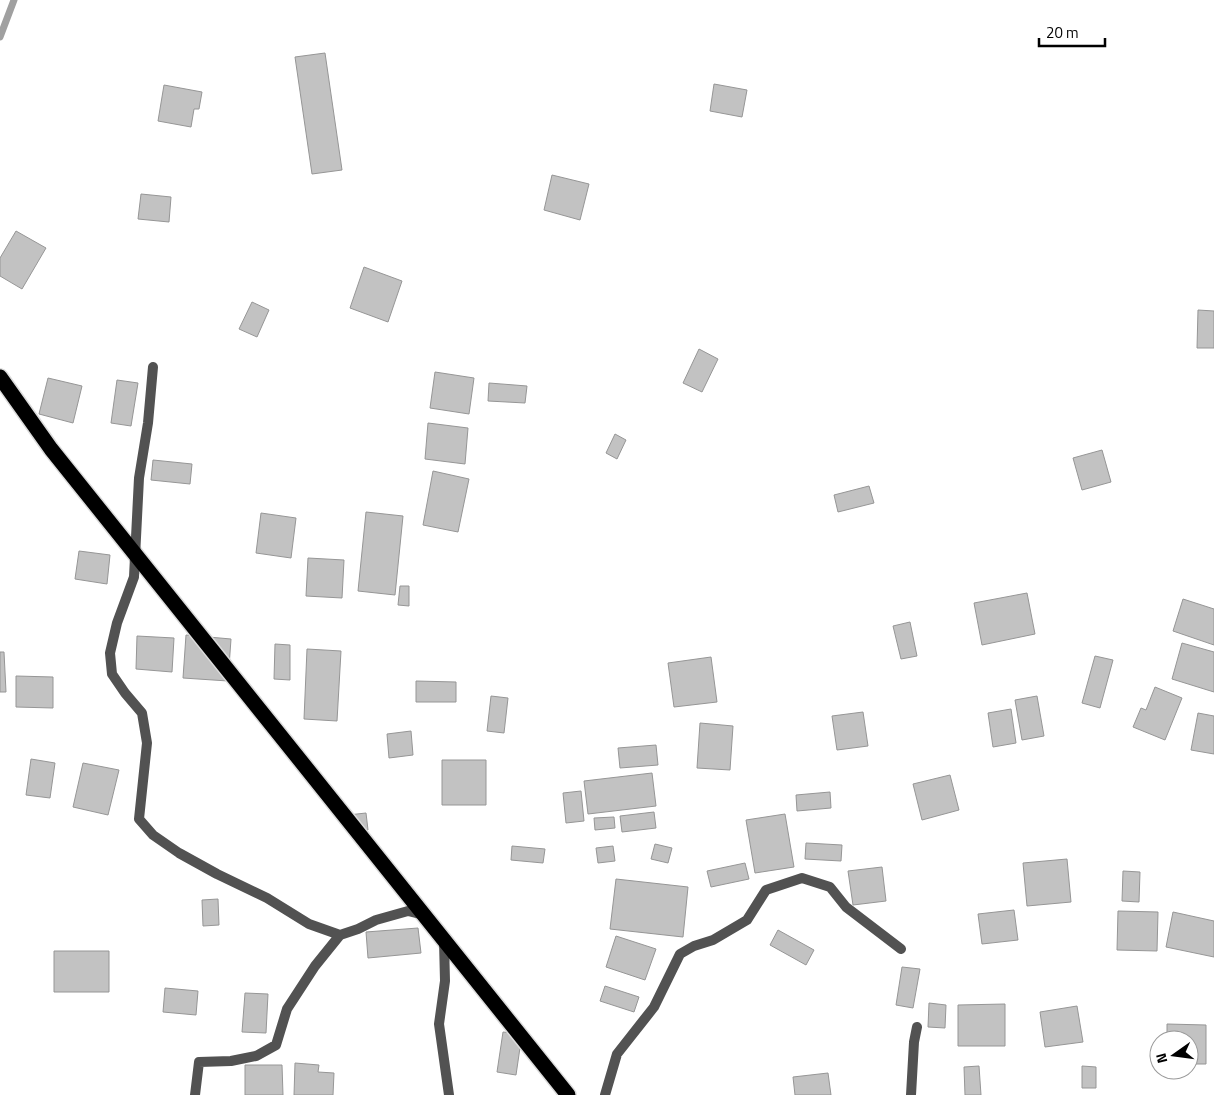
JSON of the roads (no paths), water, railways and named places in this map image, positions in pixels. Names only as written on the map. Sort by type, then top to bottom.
[{"type":"highway","points":[[0,377],[51,449],[568,1095]]},
{"type":"street","points":[[153,367],[148,423],[139,478],[134,577],[117,623],[110,653],[112,674],[142,713],[147,743],[139,819],[153,835],[194,861],[267,898],[309,924],[340,935]]},
{"type":"street","points":[[605,1095],[617,1054],[654,1007],[680,954],[694,946],[713,940],[747,920],[766,890],[802,878],[830,887],[846,907],[901,949]]},
{"type":"street","points":[[195,1095],[199,1062],[230,1061],[256,1056],[276,1045],[287,1009],[315,966],[340,935],[376,920],[408,911],[431,917],[445,943],[445,981],[439,1024],[449,1095]]},
{"type":"street","points":[[910,1095],[917,1027]]},
{"type":"waterway","points":[[0,37],[14,0]]}]
